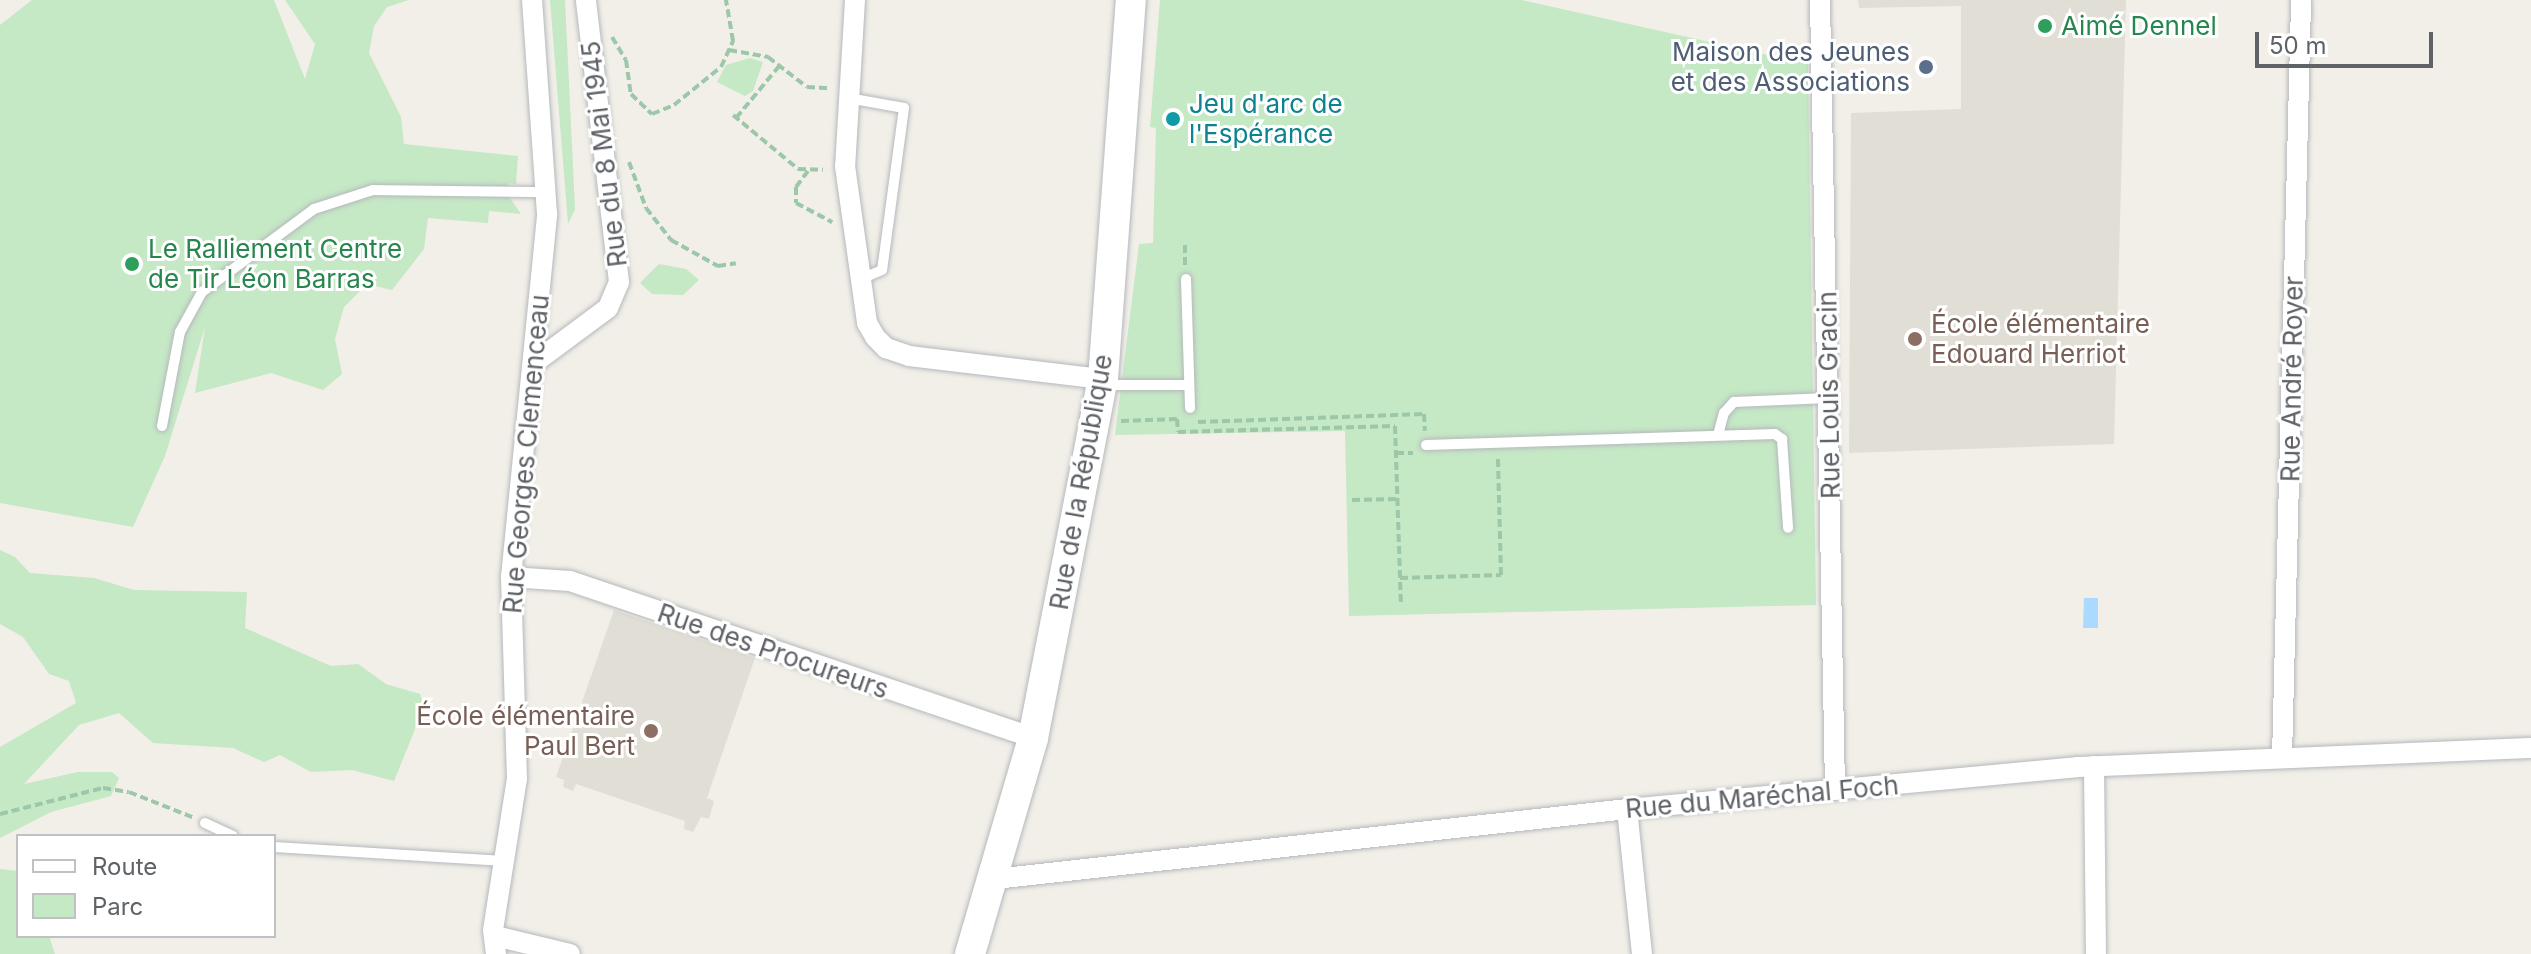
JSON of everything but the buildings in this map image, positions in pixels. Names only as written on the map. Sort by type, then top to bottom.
[{"type":"street","name":"Rue Georges Clemenceau","points":[[496,945],[517,779],[511,577],[534,363],[547,192],[532,0]]},
{"type":"street","name":"Rue du 8 Mai 1945","points":[[534,363],[608,308],[619,282],[586,0]]},
{"type":"street","points":[[855,0],[845,166],[867,323],[894,352],[1103,382]]},
{"type":"street","name":"Rue de la République","points":[[970,954],[995,879],[1033,738],[1103,382],[1131,0]]},
{"type":"street","name":"Rue Louis Gracin","points":[[1820,0],[1835,790]]},
{"type":"street","name":"Rue André Royer","points":[[2282,758],[2301,0]]},
{"type":"street","name":"Rue des Procureurs","points":[[511,577],[570,581],[1033,738]]},
{"type":"street","name":"Rue du Maréchal Foch","points":[[995,879],[1627,809],[2094,766],[2531,748]]},
{"type":"street","points":[[2094,766],[2096,954]]},
{"type":"street","points":[[1627,809],[1642,954]]},
{"type":"street","points":[[496,945],[570,954]]},
{"type":"lane","points":[[847,97],[904,108],[882,270],[863,278]]},
{"type":"lane","points":[[162,426],[180,332],[202,292],[314,209],[373,190],[547,192]]},
{"type":"lane","points":[[1186,279],[1190,408]]},
{"type":"lane","points":[[1103,382],[1189,385]]},
{"type":"lane","points":[[1718,435],[1724,413],[1734,402],[1828,398]]},
{"type":"lane","points":[[1426,449],[1775,434],[1782,439],[1788,528]]},
{"type":"lane","points":[[205,823],[229,834]]},
{"type":"lane","points":[[276,847],[505,861]]},
{"type":"path","points":[[589,25],[617,40],[631,94],[652,114],[674,105],[721,67],[733,41],[726,0]]},
{"type":"path","points":[[728,50],[768,57],[807,87]]},
{"type":"path","points":[[780,65],[735,116],[772,151],[808,171],[845,166]]},
{"type":"path","points":[[626,155],[646,208],[671,240],[718,266],[736,263]]},
{"type":"path","points":[[808,171],[796,187],[796,203],[815,217],[854,230]]},
{"type":"path","points":[[1190,408],[1190,422],[1424,414],[1426,449],[1396,453]]},
{"type":"path","points":[[1118,420],[1177,419],[1178,432],[1395,426],[1401,603]]},
{"type":"path","points":[[1400,578],[1501,575],[1498,452]]},
{"type":"path","points":[[1352,500],[1398,499]]},
{"type":"path","points":[[0,814],[103,788],[129,792],[205,823]]},
{"type":"shaded area","points":[[1858,0],[2126,0],[2114,444],[1849,453],[1851,113],[1961,109],[1961,6],[1859,8]]},
{"type":"shaded area","name":"École élémentaire Paul Bert","points":[[614,610],[755,658],[707,798],[714,801],[709,819],[701,817],[693,832],[684,829],[685,821],[576,784],[573,791],[563,787],[564,780],[556,777]]},
{"type":"green space","name":"Le Ralliement Centre de Tir Léon Barras","points":[[32,0],[274,0],[305,79],[315,44],[285,0],[409,0],[387,7],[374,26],[369,53],[401,117],[404,144],[518,156],[516,184],[509,183],[506,192],[521,214],[489,211],[488,223],[428,218],[424,249],[392,290],[367,284],[344,307],[335,339],[342,374],[323,390],[271,373],[195,393],[205,327],[165,456],[133,527],[0,503],[0,25]]},
{"type":"green space","points":[[550,0],[565,0],[575,209],[568,224]]},
{"type":"green space","points":[[1160,0],[1522,0],[1808,64],[1816,605],[1349,616],[1345,431],[1115,435],[1139,244],[1153,243],[1156,128],[1150,127]]},
{"type":"green space","points":[[750,58],[763,62],[753,91],[745,96],[717,82],[726,65]]},
{"type":"green space","points":[[659,264],[686,269],[699,280],[683,295],[652,294],[640,283]]},
{"type":"green space","points":[[0,550],[15,557],[30,573],[94,578],[134,590],[247,592],[245,628],[331,666],[358,664],[386,684],[420,694],[424,707],[394,781],[352,770],[311,772],[280,755],[264,762],[233,748],[153,743],[119,713],[79,725],[24,784],[78,772],[112,772],[119,778],[111,796],[51,812],[0,838],[0,747],[76,703],[69,681],[49,674],[23,637],[0,624]]},
{"type":"green space","points":[[0,869],[16,871],[16,938],[50,938],[55,954],[0,954]]},
{"type":"water","points":[[2084,598],[2098,598],[2098,628],[2083,628]]},
{"type":"place","name":"Aimé Dennel","points":[[2045,26]]},
{"type":"place","name":"Maison des Jeunes et des Associations","points":[[1926,67]]},
{"type":"place","name":"Jeu d'arc de l'Espérance","points":[[1173,119]]},
{"type":"place","name":"Le Ralliement Centre de Tir Léon Barras","points":[[132,264]]},
{"type":"place","name":"École élémentaire Edouard Herriot","points":[[1915,339]]},
{"type":"place","name":"École élémentaire Paul Bert","points":[[651,731]]}]
